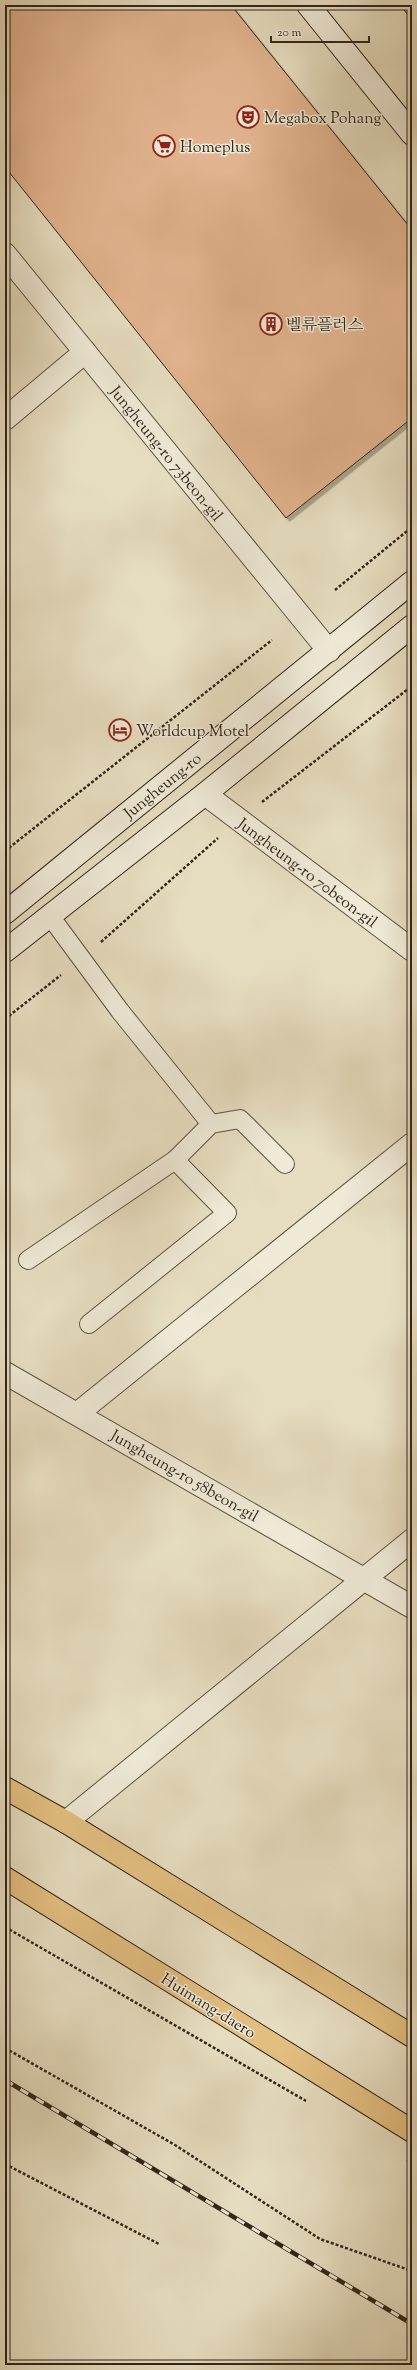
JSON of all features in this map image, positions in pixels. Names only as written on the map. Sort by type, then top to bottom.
[{"type":"main road","points":[[5,1788],[66,1822],[412,2036]]},
{"type":"main road","name":"Huimang-daero","points":[[5,1878],[412,2131]]},
{"type":"street","points":[[308,5],[412,134]]},
{"type":"street","name":"Jungheung-ro 73beon-gil","points":[[5,254],[329,652]]},
{"type":"street","points":[[5,419],[85,352]]},
{"type":"street","name":"Jungheung-ro","points":[[5,913],[329,652],[412,582]]},
{"type":"street","name":"Jungheung-ro","points":[[5,951],[204,794],[412,626]]},
{"type":"street","name":"Jungheung-ro 70beon-gil","points":[[204,794],[238,821],[412,950]]},
{"type":"street","points":[[78,1413],[412,1144]]},
{"type":"street","name":"Jungheung-ro 58beon-gil","points":[[5,1372],[412,1607]]},
{"type":"street","points":[[66,1822],[412,1540]]},
{"type":"lane","points":[[50,916],[120,1011],[211,1124]]},
{"type":"lane","points":[[28,1260],[175,1160],[211,1124],[240,1120],[285,1164]]},
{"type":"lane","points":[[89,1324],[227,1213],[175,1160]]},
{"type":"path","points":[[335,590],[412,527]]},
{"type":"path","points":[[5,851],[272,640]]},
{"type":"path","points":[[5,1019],[82,958],[238,821],[412,686]]},
{"type":"path","points":[[5,1927],[308,2103]]},
{"type":"path","points":[[5,2048],[175,2144],[320,2239],[412,2271]]},
{"type":"path","points":[[405,2158],[412,2162]]},
{"type":"path","points":[[5,2164],[159,2244]]},
{"type":"building","name":"벨류플러스","points":[[5,5],[231,5],[412,230],[412,418],[286,518],[5,167]]},
{"type":"building","points":[[400,5],[412,5],[412,20]]},
{"type":"railway","points":[[5,2080],[412,2324]]},
{"type":"place","name":"Megabox Pohang","points":[[248,117]]},
{"type":"place","name":"Homeplus","points":[[164,146]]},
{"type":"place","name":"벨류플러스","points":[[271,324]]},
{"type":"place","name":"Worldcup Motel","points":[[120,730]]}]
